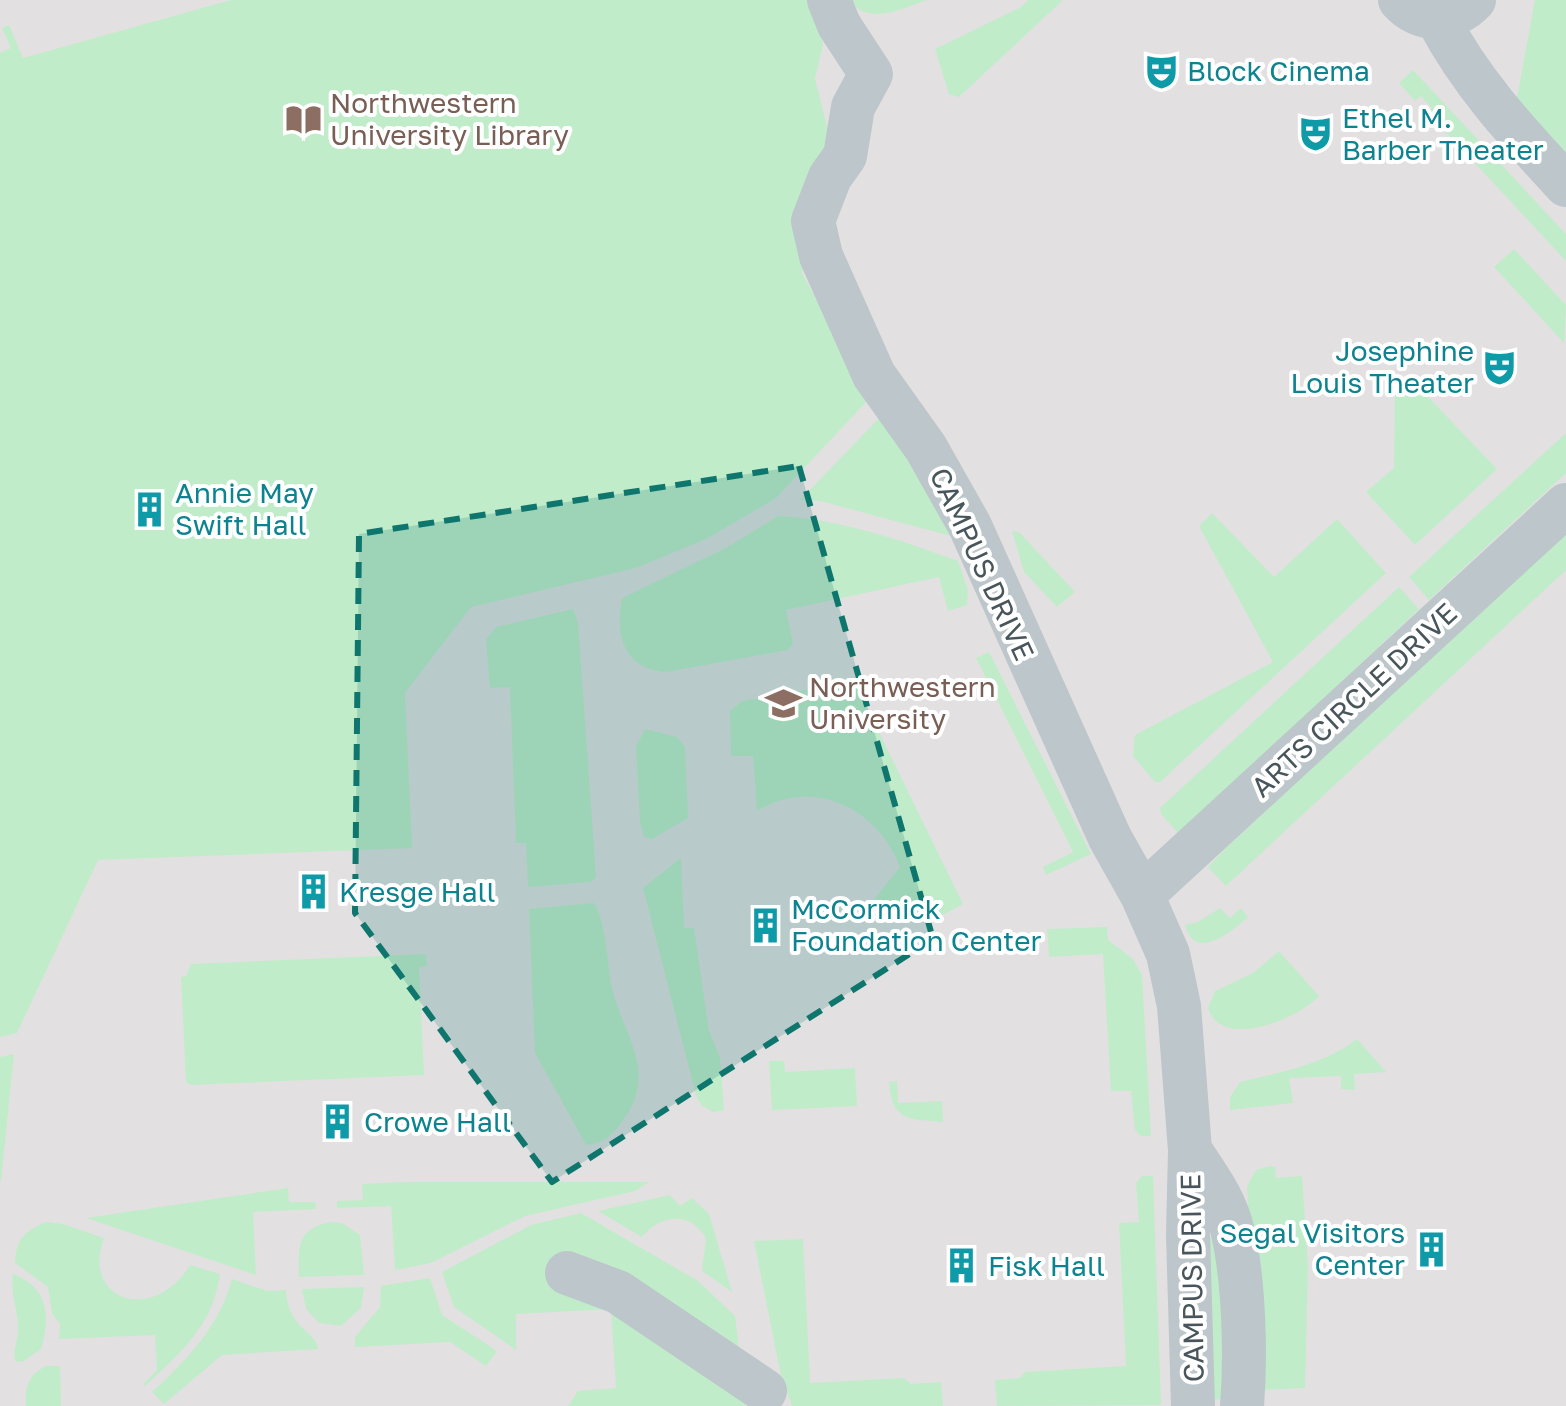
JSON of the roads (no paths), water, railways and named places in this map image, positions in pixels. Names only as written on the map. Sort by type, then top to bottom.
[{"type":"lane","name":"CAMPUS DRIVE","points":[[829,0],[839,25],[871,74],[853,107],[845,156],[830,177],[813,221],[821,256],[874,375],[926,448],[981,548],[1012,624],[1110,838],[1142,895],[1168,954],[1175,982],[1190,1150],[1188,1234],[1193,1406]]},
{"type":"lane","points":[[1437,6],[1460,63],[1492,104],[1566,185]]},
{"type":"lane","name":"ARTS CIRCLE DRIVE","points":[[1142,895],[1566,505]]},
{"type":"lane","name":"CAMPUS DRIVE","points":[[1190,1150],[1219,1194],[1233,1232],[1240,1302],[1242,1406]]},
{"type":"lane","points":[[567,1273],[618,1292],[765,1391]]},
{"type":"place","name":"Block Cinema","points":[[1161,71]]},
{"type":"place","name":"Northwestern University Library","points":[[304,119]]},
{"type":"place","name":"Ethel M. Barber Theater","points":[[1316,134]]},
{"type":"place","name":"Josephine Louis Theater","points":[[1500,367]]},
{"type":"place","name":"Annie May Swift Hall","points":[[149,509]]},
{"type":"place","name":"Northwestern University","points":[[783,703]]},
{"type":"place","name":"Kresge Hall","points":[[313,892]]},
{"type":"place","name":"McCormick Foundation Center","points":[[765,925]]},
{"type":"place","name":"Crowe Hall","points":[[338,1122]]},
{"type":"place","name":"Segal Visitors Center","points":[[1431,1249]]},
{"type":"place","name":"Fisk Hall","points":[[962,1266]]}]
